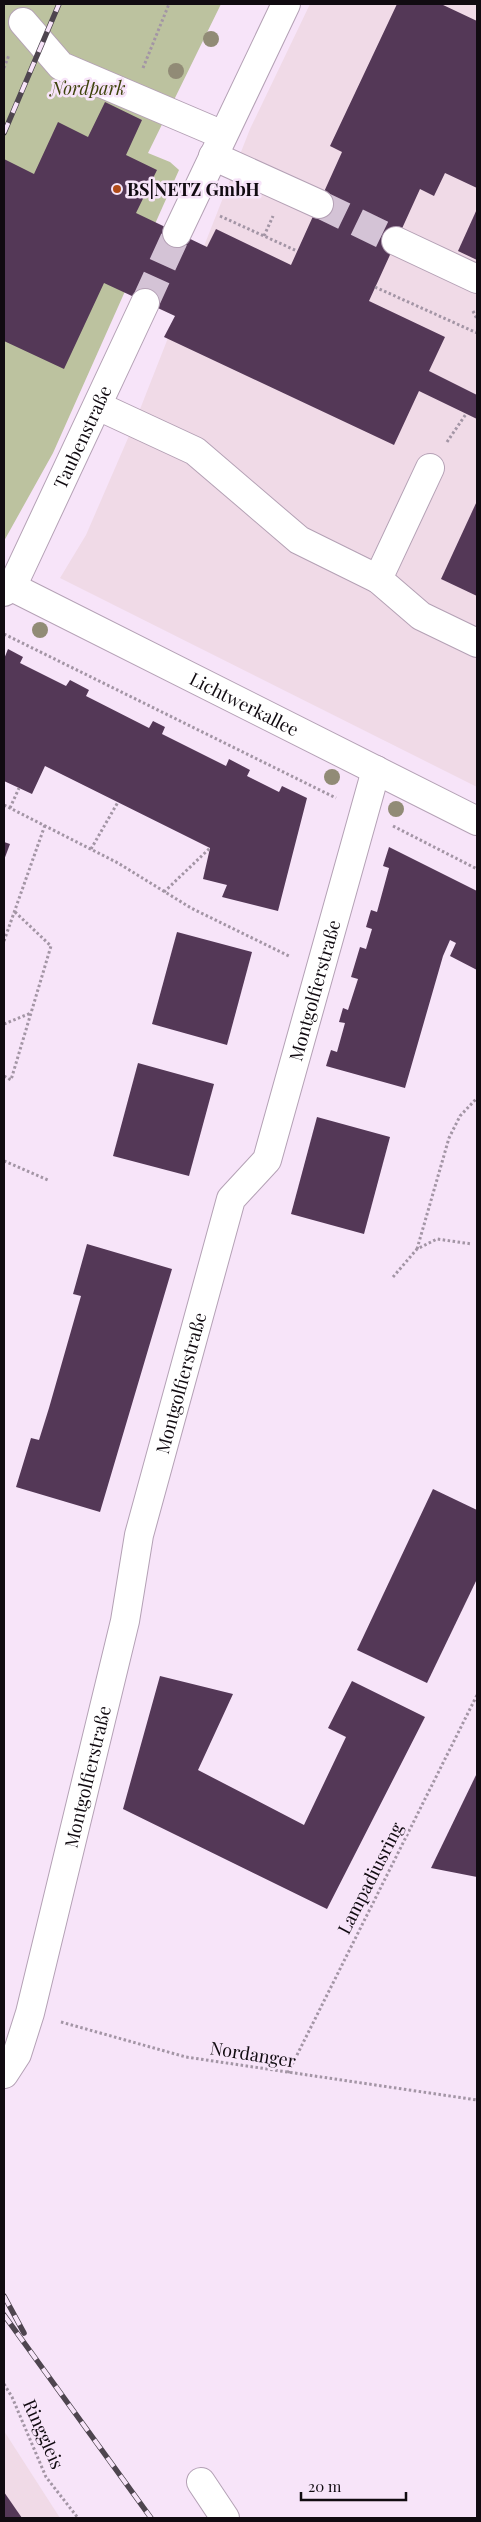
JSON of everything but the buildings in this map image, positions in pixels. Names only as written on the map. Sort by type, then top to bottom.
[{"type":"street","points":[[177,232],[286,4]]},
{"type":"street","points":[[23,22],[61,66],[132,96],[319,204]]},
{"type":"street","points":[[396,241],[477,279]]},
{"type":"street","name":"Taubenstraße","points":[[12,583],[146,303]]},
{"type":"street","points":[[98,406],[195,451],[300,540],[378,579],[421,616],[477,643]]},
{"type":"street","points":[[378,579],[430,468]]},
{"type":"street","name":"Lichtwerkallee","points":[[12,583],[477,820]]},
{"type":"street","name":"Montgolfierstraße","points":[[4,2074],[17,2054],[30,2013],[125,1621],[139,1535],[231,1199],[267,1160],[318,970],[376,770]]},
{"type":"street","points":[[201,2482],[225,2518]]},
{"type":"path","points":[[132,96],[169,4]]},
{"type":"path","points":[[191,202],[297,251]]},
{"type":"path","points":[[375,287],[477,334]]},
{"type":"path","points":[[4,634],[364,811],[477,869]]},
{"type":"path","points":[[10,808],[19,788]]},
{"type":"path","points":[[91,849],[118,802]]},
{"type":"path","points":[[4,805],[91,849],[191,908],[318,970]]},
{"type":"path","points":[[4,941],[45,825]]},
{"type":"path","points":[[164,892],[210,848]]},
{"type":"path","points":[[4,1076],[11,1080],[51,946],[14,911]]},
{"type":"path","points":[[4,1024],[31,1013]]},
{"type":"path","points":[[417,1249],[449,1138],[460,1116],[477,1098]]},
{"type":"path","points":[[4,1161],[48,1180]]},
{"type":"path","points":[[393,1277],[417,1249],[437,1239],[472,1244]]},
{"type":"path","name":"Lampadiusring","points":[[288,2073],[477,1695]]},
{"type":"path","name":"Nordanger","points":[[30,2013],[186,2057],[477,2100]]},
{"type":"path","name":"Ringgleis","points":[[4,2384],[12,2397],[46,2477],[78,2518]]},
{"type":"shaded area","points":[[310,4],[477,4],[477,787],[60,578],[86,535],[135,422],[250,129]]},
{"type":"shaded area","points":[[4,2431],[60,2518],[4,2518]]},
{"type":"green space","name":"Nordpark","points":[[4,4],[221,4],[148,153],[170,162],[179,170],[53,453],[4,541]]},
{"type":"tunnel","points":[[319,204],[396,241]]},
{"type":"tunnel","points":[[145,303],[177,233]]},
{"type":"railway","points":[[4,133],[59,4]]},
{"type":"railway","points":[[4,2296],[24,2333]]},
{"type":"railway","points":[[4,2315],[151,2518]]},
{"type":"place","name":"BS|NETZ GmbH","points":[[117,189]]}]
